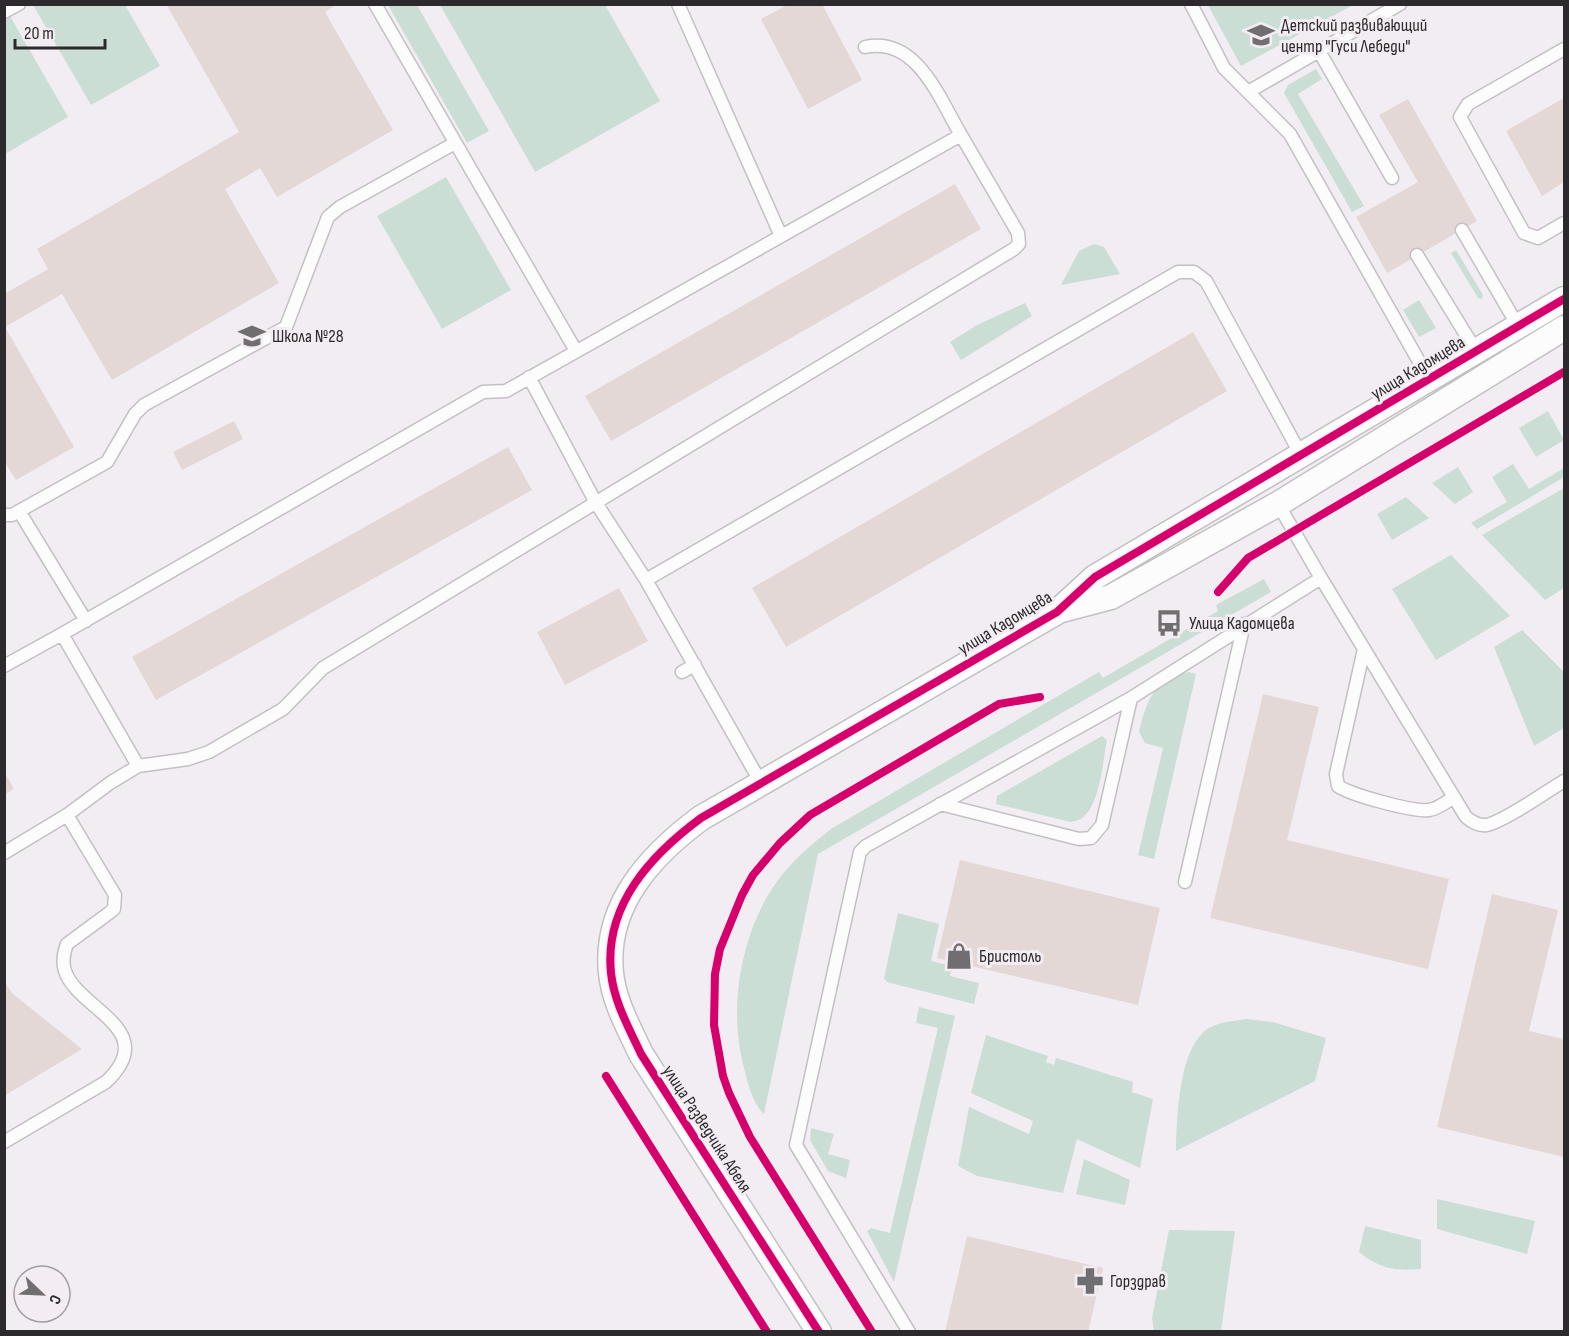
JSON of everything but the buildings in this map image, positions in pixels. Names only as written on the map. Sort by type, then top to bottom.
[{"type":"street","name":"улица Кадомцева","points":[[616,927],[637,876],[653,857],[701,819],[1057,612],[1095,577],[1564,299]]},
{"type":"street","name":"улица Кадомцева","points":[[1057,612],[1112,597],[1278,504],[1564,328]]},
{"type":"street","name":"улица Разведчика Абеля","points":[[616,927],[611,949],[611,973],[619,1005],[641,1054],[819,1332]]},
{"type":"lane","points":[[4,12],[19,4]]},
{"type":"lane","points":[[375,4],[576,351]]},
{"type":"lane","points":[[678,4],[781,236]]},
{"type":"lane","points":[[1191,4],[1224,68],[1290,134],[1429,379]]},
{"type":"lane","points":[[1248,92],[1400,4]]},
{"type":"lane","points":[[4,853],[67,815],[110,783],[138,766],[188,759],[209,752],[283,709],[323,668],[1019,244],[1018,233],[919,66],[907,53],[879,44],[865,46]]},
{"type":"lane","points":[[1564,49],[1468,104],[1460,117],[1524,233],[1538,238],[1564,223]]},
{"type":"lane","points":[[1319,51],[1392,178]]},
{"type":"lane","points":[[4,666],[483,392],[506,391],[961,135]]},
{"type":"lane","points":[[4,515],[19,511],[107,462],[135,414],[144,405],[286,327],[328,217],[339,207],[455,143]]},
{"type":"lane","points":[[1462,230],[1518,327]]},
{"type":"lane","points":[[1417,255],[1476,351]]},
{"type":"lane","points":[[646,580],[1178,272],[1194,272],[1206,281],[1301,455]]},
{"type":"lane","points":[[529,378],[596,503],[646,580],[761,783]]},
{"type":"lane","points":[[1278,504],[1454,798],[1472,822],[1487,825],[1564,781]]},
{"type":"lane","points":[[19,511],[86,621]]},
{"type":"lane","points":[[909,1332],[795,1141],[858,858],[866,846],[1131,698],[1244,624],[1321,578]]},
{"type":"lane","points":[[1185,882],[1244,624]]},
{"type":"lane","points":[[62,634],[138,766]]},
{"type":"lane","points":[[1364,649],[1336,774],[1338,786],[1348,794],[1422,810],[1438,808],[1454,798]]},
{"type":"lane","points":[[682,672],[695,665]]},
{"type":"lane","points":[[940,804],[1079,839],[1091,838],[1102,825],[1131,698]]},
{"type":"lane","points":[[4,1142],[105,1082],[118,1069],[124,1047],[117,1026],[73,983],[65,970],[63,960],[67,944],[114,909],[115,895],[67,815]]},
{"type":"green space","points":[[33,5],[125,5],[160,66],[91,105]]},
{"type":"green space","points":[[388,5],[417,5],[489,131],[467,143]]},
{"type":"green space","points":[[440,5],[605,5],[660,101],[535,172]]},
{"type":"green space","name":"Детский развивающий центр \"Гуси Лебеди\"","points":[[1208,5],[1353,5],[1241,66]]},
{"type":"green space","points":[[10,16],[68,117],[5,154],[4,19]]},
{"type":"green space","points":[[1316,69],[1322,79],[1298,94],[1364,206],[1352,212],[1284,93],[1288,85]]},
{"type":"green space","points":[[446,177],[511,290],[442,329],[377,216]]},
{"type":"green space","points":[[1094,244],[1104,247],[1120,274],[1061,285],[1079,251]]},
{"type":"green space","points":[[1456,250],[1483,295],[1482,299],[1478,298],[1451,253]]},
{"type":"green space","points":[[1419,300],[1436,328],[1419,337],[1403,310]]},
{"type":"green space","points":[[1025,303],[1032,316],[961,360],[950,342],[977,325]]},
{"type":"green space","points":[[1548,411],[1564,440],[1536,457],[1519,428]]},
{"type":"green space","points":[[1513,464],[1529,489],[1564,468],[1564,477],[1477,529],[1471,523],[1507,502],[1492,477]]},
{"type":"green space","points":[[1458,467],[1473,492],[1455,504],[1432,483]]},
{"type":"green space","points":[[1564,488],[1564,588],[1545,600],[1482,535]]},
{"type":"green space","points":[[1406,497],[1429,518],[1392,540],[1377,514]]},
{"type":"green space","points":[[1451,555],[1510,616],[1436,660],[1392,589]]},
{"type":"green space","points":[[1264,579],[1271,592],[818,854],[764,1114],[753,1098],[743,1064],[737,1017],[738,993],[741,968],[755,921],[778,880],[790,866],[831,829],[1099,672],[1103,678],[1218,611],[1216,605]]},
{"type":"green space","points":[[1522,630],[1564,672],[1564,728],[1534,746],[1494,647]]},
{"type":"green space","points":[[1189,672],[1196,674],[1154,859],[1138,855],[1163,748],[1145,743],[1139,732],[1145,711],[1154,693],[1167,679]]},
{"type":"green space","points":[[1102,736],[1107,740],[1098,789],[1094,802],[1081,819],[1071,822],[996,804],[997,796]]},
{"type":"green space","points":[[898,913],[939,924],[931,961],[952,966],[950,976],[979,983],[974,1004],[887,982],[884,978]]},
{"type":"green space","points":[[919,1007],[955,1016],[894,1282],[867,1231],[871,1228],[890,1233],[938,1028],[916,1023]]},
{"type":"green space","points":[[1247,1019],[1273,1022],[1326,1038],[1315,1081],[1176,1151],[1177,1122],[1184,1070],[1197,1040],[1206,1030],[1215,1025]]},
{"type":"green space","points":[[986,1035],[1048,1056],[1046,1062],[1054,1065],[1056,1058],[1133,1082],[1132,1092],[1153,1099],[1140,1168],[1077,1139],[1063,1193],[977,1176],[958,1166],[969,1107],[1029,1134],[1033,1121],[971,1093]]},
{"type":"green space","points":[[811,1128],[834,1134],[828,1154],[850,1160],[846,1178],[828,1171],[810,1140]]},
{"type":"green space","points":[[1084,1159],[1130,1180],[1125,1205],[1076,1194]]},
{"type":"green space","points":[[1437,1199],[1535,1221],[1527,1254],[1437,1229]]},
{"type":"green space","points":[[1365,1226],[1421,1240],[1421,1269],[1388,1268],[1359,1252]]},
{"type":"green space","points":[[1169,1230],[1235,1231],[1221,1331],[1154,1331],[1152,1318]]},
{"type":"cycle path","points":[[819,1332],[641,1054],[623,1015],[615,994],[611,973],[611,948],[615,925],[623,904],[635,884],[665,848],[701,818],[1057,612],[1095,577],[1564,299]]},
{"type":"cycle path","points":[[1218,592],[1248,558],[1564,372]]},
{"type":"cycle path","points":[[872,1332],[750,1137],[729,1093],[723,1076],[714,1025],[715,974],[720,949],[742,895],[753,875],[780,843],[810,815],[999,704],[1040,697]]},
{"type":"cycle path","points":[[606,1076],[767,1332]]},
{"type":"place","name":"Детский развивающий центр \"Гуси Лебеди\"","points":[[1261,35]]},
{"type":"place","name":"Школа №28","points":[[252,336]]},
{"type":"place","name":"Улица Кадомцева","points":[[1169,623]]},
{"type":"place","name":"Бристоль","points":[[959,956]]},
{"type":"place","name":"Горздрав","points":[[1090,1281]]}]
